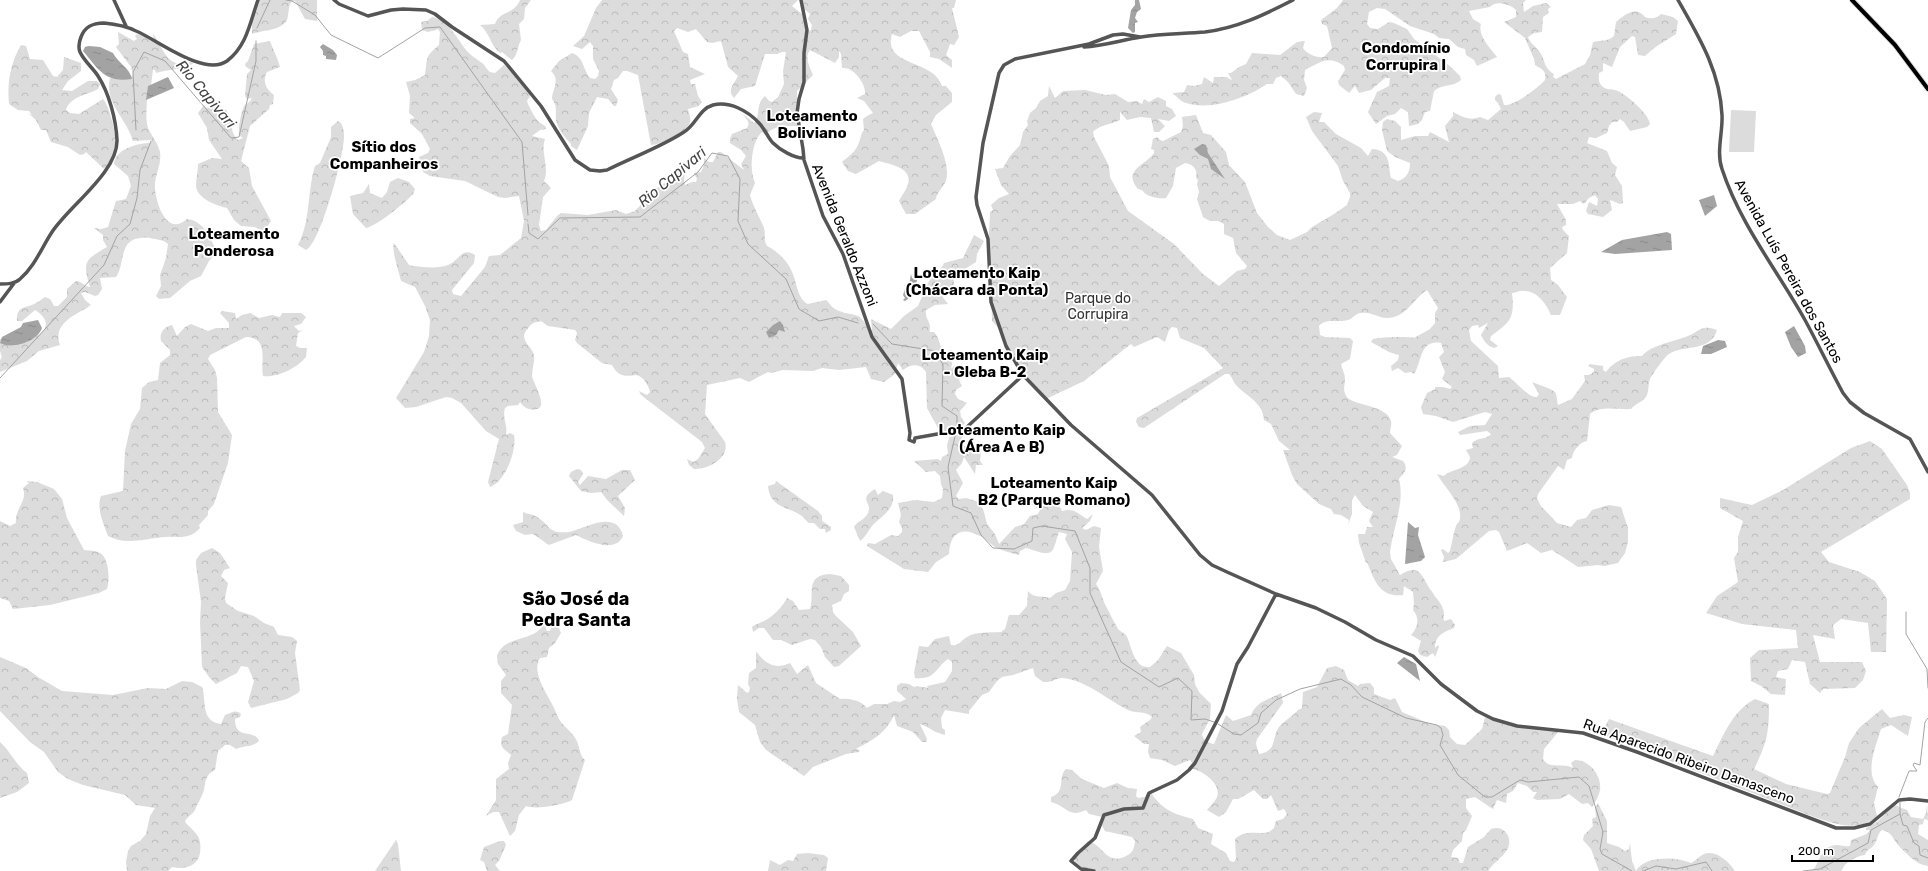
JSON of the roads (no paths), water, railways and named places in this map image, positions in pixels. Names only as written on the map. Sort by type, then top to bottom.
[{"type":"main road","points":[[1852,0],[1896,45],[1928,89]]},
{"type":"street","points":[[114,0],[126,26]]},
{"type":"street","points":[[0,302],[15,282],[20,279],[34,263],[53,230],[80,202],[114,157],[117,150],[117,138],[109,100],[98,77],[81,54],[79,42],[84,30],[91,25],[106,23],[126,26],[189,59],[203,64],[219,65],[232,56],[243,42],[258,0]]},
{"type":"street","name":"Avenida Geraldo Azzoni","points":[[334,0],[368,16],[397,9],[430,11],[494,53],[504,61],[541,106],[576,160],[590,170],[607,170],[678,135],[692,126],[704,110],[717,105],[728,106],[746,112],[761,125],[774,144],[796,156],[803,158],[823,216],[843,254],[872,337],[902,379],[910,436],[908,439],[910,442],[914,442],[915,438],[960,430],[967,427],[1023,375]]},
{"type":"street","points":[[801,0],[807,30],[804,53],[804,82],[797,113],[804,149],[803,158]]},
{"type":"street","points":[[1079,46],[1085,47],[1140,37],[1206,32],[1234,27],[1259,18],[1293,0]]},
{"type":"street","name":"Avenida Luís Pereira dos Santos","points":[[1678,0],[1706,48],[1717,80],[1722,116],[1720,162],[1734,198],[1770,265],[1804,320],[1843,393],[1850,402],[1868,416],[1891,427],[1910,439],[1928,472]]},
{"type":"street","points":[[1079,46],[1119,34],[1140,37]]},
{"type":"street","points":[[1117,42],[1119,34]]},
{"type":"street","points":[[1102,38],[1104,44]]},
{"type":"street","name":"Rua Aparecido Ribeiro Damasceno","points":[[1079,46],[1011,61],[1004,65],[998,76],[983,143],[976,197],[977,205],[988,239],[991,302],[1009,352],[1023,375],[1071,425],[1152,495],[1200,555],[1212,564],[1227,572],[1276,594],[1316,608],[1345,622],[1376,640],[1413,656],[1441,684],[1469,705],[1501,723],[1583,733],[1836,828],[1854,828],[1870,824],[1899,800],[1910,798],[1928,801]]},
{"type":"street","points":[[0,284],[15,282]]},
{"type":"street","points":[[5,284],[9,286],[9,289]]},
{"type":"street","points":[[1094,871],[1081,869],[1071,862],[1078,853],[1095,838],[1104,815],[1117,811],[1143,808],[1149,793],[1176,780],[1189,770],[1195,763],[1222,711],[1237,664],[1248,647],[1276,594]]},
{"type":"water","points":[[1135,0],[1139,0],[1141,9],[1137,12],[1135,18],[1138,22],[1135,23],[1135,32],[1133,33],[1128,28],[1131,10],[1135,5]]},
{"type":"water","points":[[323,44],[333,50],[337,55],[336,60],[326,59],[326,56],[323,55],[323,51],[320,47]]},
{"type":"water","points":[[85,47],[100,47],[113,53],[129,72],[132,79],[115,79],[103,74],[83,51]]},
{"type":"water","points":[[168,77],[174,88],[146,100],[148,86]]},
{"type":"water","points":[[1202,144],[1206,145],[1208,153],[1225,179],[1211,169],[1208,159],[1200,155],[1194,149]]},
{"type":"water","points":[[1714,195],[1717,206],[1705,216],[1699,200]]},
{"type":"water","points":[[1667,232],[1671,234],[1672,250],[1615,254],[1601,252],[1622,240]]},
{"type":"water","points":[[911,274],[912,278],[917,280],[915,290],[905,301],[903,300],[905,298],[903,295],[906,286],[909,285]]},
{"type":"water","points":[[38,320],[42,328],[40,333],[35,337],[18,345],[5,345],[0,343],[2,337],[21,327],[23,323]]},
{"type":"water","points":[[780,321],[785,332],[779,330],[776,335],[769,338],[766,332]]},
{"type":"water","points":[[1794,326],[1805,346],[1806,353],[1798,357],[1791,347],[1785,332]]},
{"type":"water","points":[[1718,340],[1725,341],[1727,347],[1711,354],[1701,354],[1703,346]]},
{"type":"water","points":[[1408,522],[1415,528],[1419,527],[1418,535],[1425,557],[1421,561],[1405,564]]},
{"type":"water","points":[[1404,657],[1416,664],[1420,681],[1397,663]]},
{"type":"waterway","name":"Rio Capivari","points":[[257,28],[270,0]]},
{"type":"waterway","name":"Rio Capivari","points":[[286,0],[292,1],[315,15],[331,35],[378,58],[425,28],[440,27],[522,142],[528,215]]},
{"type":"waterway","name":"Rio Capivari","points":[[136,130],[133,72],[144,52],[165,61],[231,138],[239,137],[256,61],[256,41]]},
{"type":"waterway","name":"Rio Capivari","points":[[0,378],[104,265],[117,236],[130,224],[137,198],[140,170],[151,141]]},
{"type":"waterway","name":"Rio Capivari","points":[[528,224],[529,233],[538,239],[560,218],[640,217],[698,172],[712,153],[728,156],[740,179],[738,221],[748,244],[786,279],[799,309],[819,321],[838,317],[858,323]]},
{"type":"waterway","name":"Rio Capivari","points":[[873,324],[892,344],[936,351],[943,365],[942,406],[957,416],[957,429]]},
{"type":"waterway","name":"Rio Capivari","points":[[956,432],[948,467],[953,506],[971,513],[981,535],[993,548],[1014,549],[1032,541],[1033,528],[1042,526],[1075,531],[1090,568],[1090,593],[1121,662],[1159,687],[1178,678],[1192,691],[1191,720],[1205,719],[1214,722]]},
{"type":"waterway","points":[[1906,612],[1906,634],[1927,669],[1928,688]]},
{"type":"waterway","name":"Rio Capivari","points":[[1218,724],[1234,734],[1241,735],[1258,723],[1261,713],[1276,700],[1300,689],[1341,679],[1351,685],[1362,697],[1406,718],[1437,725],[1441,728],[1443,735],[1440,745],[1458,775],[1485,797],[1492,797],[1520,780],[1528,782],[1579,777],[1589,786],[1603,832],[1600,849],[1602,854],[1632,871]]},
{"type":"waterway","points":[[1899,797],[1909,771],[1917,771],[1913,765],[1914,763],[1920,765],[1925,722],[1928,718]]},
{"type":"waterway","points":[[1900,802],[1900,814]]},
{"type":"waterway","name":"Rio Capivari","points":[[1803,871],[1820,869],[1868,843],[1871,830],[1900,814],[1903,825],[1907,826],[1914,843],[1919,846],[1920,855],[1928,858]]},
{"type":"waterway","name":"Rio Capivari","points":[[1643,871],[1656,866],[1676,869],[1706,862],[1712,871]]},
{"type":"district","name":"Condomínio Corrupira I","points":[[1406,56]]},
{"type":"district","name":"Loteamento Boliviano","points":[[812,124]]},
{"type":"district","name":"Sítio dos Companheiros","points":[[384,156]]},
{"type":"district","name":"Loteamento Ponderosa","points":[[234,242]]},
{"type":"district","name":"Loteamento Kaip (Chácara da Ponta)","points":[[977,282]]},
{"type":"district","name":"Loteamento Kaip - Gleba B-2","points":[[985,364]]},
{"type":"district","name":"Loteamento Kaip (Área A e B)","points":[[1002,438]]},
{"type":"district","name":"Loteamento Kaip B2 (Parque Romano)","points":[[1054,492]]},
{"type":"district","name":"São José da Pedra Santa","points":[[576,609]]},
{"type":"park label","name":"Parque do Corrupira","points":[[1098,306]]}]
